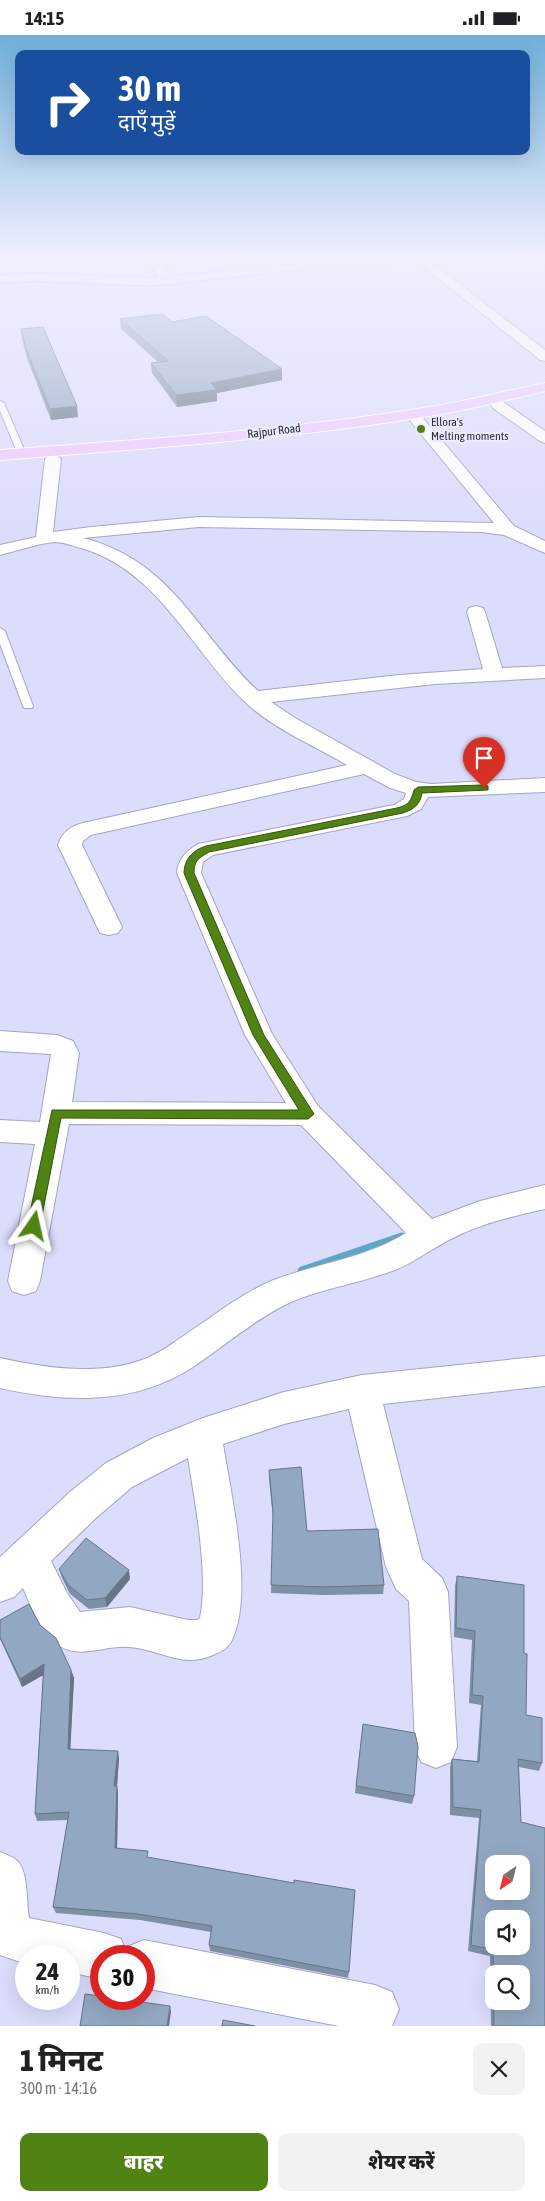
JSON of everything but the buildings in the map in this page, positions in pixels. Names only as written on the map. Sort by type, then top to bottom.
[{"type":"main road","name":"Rajpur Road","points":[[0,455],[228,437],[392,417],[443,409],[545,387]]},
{"type":"main road","name":"Rajpur Road","points":[[0,462],[224,443],[417,420],[545,395]]},
{"type":"street","points":[[498,405],[543,434]]},
{"type":"street","points":[[417,420],[508,530]]},
{"type":"street","points":[[50,539],[53,459]]},
{"type":"street","points":[[0,550],[50,539],[199,522],[481,527],[508,530],[545,548]]},
{"type":"street","points":[[50,539],[97,547],[124,559],[144,574],[170,599],[237,682],[253,698],[271,712],[404,786],[418,790],[545,785]]},
{"type":"street","points":[[476,612],[494,673]]},
{"type":"street","points":[[253,698],[356,685],[494,673],[545,672]]},
{"type":"street","points":[[109,927],[70,845],[75,835],[83,830],[367,767]]},
{"type":"street","points":[[418,790],[416,802],[409,808],[206,849],[192,858],[189,865],[189,873],[259,1035],[308,1114],[420,1228]]},
{"type":"street","points":[[0,1041],[53,1045],[63,1048],[64,1053],[24,1281]]},
{"type":"street","points":[[0,1131],[53,1124],[308,1114]]},
{"type":"street","points":[[0,1373],[50,1382],[100,1384],[143,1375],[179,1358],[268,1298],[293,1287],[382,1261],[420,1228],[452,1224],[492,1210],[545,1197]]},
{"type":"street","points":[[0,1583],[83,1505],[119,1475],[166,1449],[203,1434],[284,1408],[362,1391],[545,1371]]},
{"type":"street","points":[[362,1391],[405,1567],[410,1575],[428,1592],[436,1747]]},
{"type":"street","points":[[29,1557],[59,1615],[70,1630],[79,1633],[128,1626],[178,1639],[193,1641],[209,1637],[216,1629],[220,1615],[221,1571],[203,1434]]},
{"type":"street","points":[[0,1875],[3,1879],[6,1921],[9,1931],[15,1937],[90,1953]]},
{"type":"street","points":[[155,1966],[376,2009]]},
{"type":"lane","points":[[0,403],[22,454]]},
{"type":"lane","points":[[0,631],[28,706]]},
{"type":"waterway","points":[[302,1271],[402,1237]]},
{"type":"place","name":"Ellora's Melting moments","points":[[421,429]]},
{"type":"route","points":[[34,1226],[56,1113],[308,1114],[259,1035],[189,873],[189,865],[192,858],[206,849],[409,808],[416,802],[418,790],[484,788]]}]
